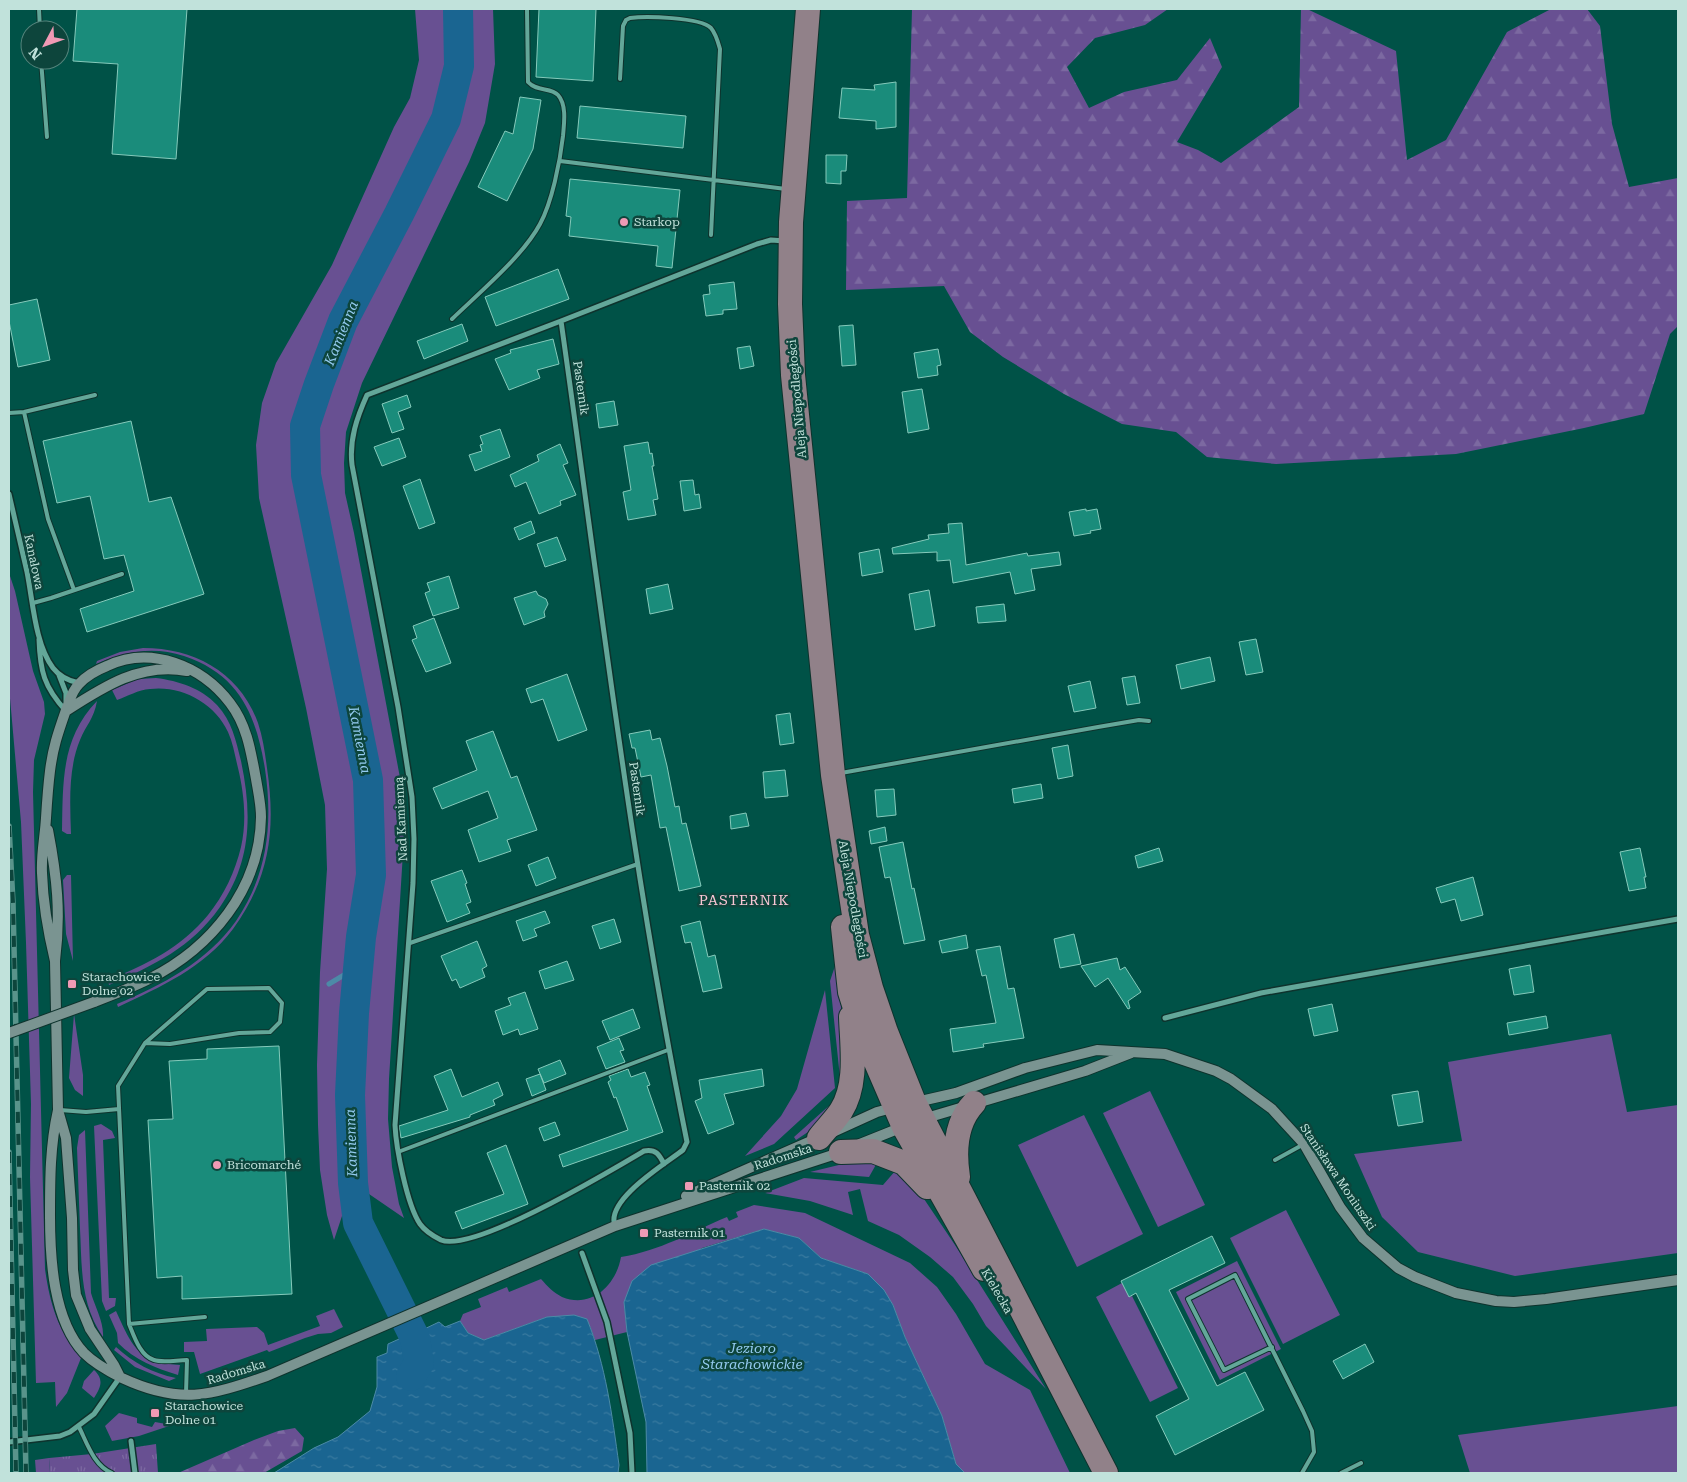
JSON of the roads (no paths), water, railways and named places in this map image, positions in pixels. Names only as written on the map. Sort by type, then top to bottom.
[{"type":"main road","name":"Aleja Niepodległości","points":[[808,9],[793,190],[790,241],[790,304],[793,375],[833,782],[844,940],[850,992],[862,1030],[909,1114]]},
{"type":"main road","name":"Aleja Niepodległości","points":[[833,782],[857,935],[868,980],[886,1032],[909,1114]]},
{"type":"main road","points":[[819,1138],[841,1112],[852,1086],[850,992]]},
{"type":"main road","points":[[960,1189],[955,1152],[957,1138],[963,1116],[974,1103]]},
{"type":"main road","name":"Kielecka","points":[[909,1114],[960,1189],[1106,1473]]},
{"type":"main road","name":"Kielecka","points":[[909,1114],[964,1234],[1102,1473]]},
{"type":"main road","points":[[841,1152],[872,1151],[904,1163],[924,1183],[964,1234]]},
{"type":"street","points":[[561,321],[757,244],[771,240],[790,241]]},
{"type":"street","name":"Nad Kamienną","points":[[561,321],[367,395],[356,421],[351,458],[398,707],[412,797],[414,839],[410,943],[396,1109],[396,1141],[409,1195],[419,1223],[425,1230],[437,1238],[446,1241],[456,1241],[487,1232],[588,1185],[644,1151],[650,1150],[658,1153],[664,1164]]},
{"type":"street","name":"Pasternik","points":[[561,321],[638,864],[668,1050],[687,1142],[683,1150],[622,1200],[614,1215],[615,1226]]},
{"type":"street","name":"Kanałowa","points":[[9,494],[39,634],[45,652],[58,674],[66,693],[66,711]]},
{"type":"street","name":"Kanałowa","points":[[39,634],[41,671],[47,687],[66,711]]},
{"type":"street","points":[[9,1033],[150,979],[178,962],[199,946],[232,910],[240,895],[252,866],[258,842],[261,816],[260,799],[248,739],[238,715],[230,703],[214,686],[184,666],[153,657],[138,657],[115,662],[94,672],[79,683],[71,694],[59,727],[52,757],[42,873],[45,909],[55,961]]},
{"type":"street","points":[[66,711],[118,680],[140,672],[178,669],[195,673]]},
{"type":"street","points":[[58,674],[79,683]]},
{"type":"street","points":[[9,1442],[60,1436],[79,1427],[98,1410],[120,1377],[90,1328],[76,1295],[66,1138],[58,1110],[55,961],[58,940],[58,895],[46,819]]},
{"type":"street","points":[[1165,1018],[1261,993],[1678,919]]},
{"type":"street","name":"Stanisława Moniuszki","points":[[909,1114],[956,1093],[1025,1068],[1097,1050],[1165,1054],[1216,1071],[1231,1079],[1282,1119],[1304,1144],[1340,1207],[1363,1238],[1398,1268],[1415,1277],[1456,1293],[1496,1301],[1529,1301],[1678,1280]]},
{"type":"street","name":"Stanisława Moniuszki","points":[[909,1114],[974,1103],[1085,1071],[1131,1053]]},
{"type":"street","name":"Radomska","points":[[58,1110],[50,1157],[52,1260],[59,1305],[71,1334],[83,1352],[104,1370],[155,1392],[186,1396],[218,1392],[267,1376],[615,1226],[841,1152],[909,1114]]},
{"type":"street","name":"Radomska","points":[[649,1214],[877,1112],[909,1114]]},
{"type":"street","points":[[582,1253],[607,1322],[630,1433],[632,1473]]},
{"type":"street","points":[[132,1441],[136,1473]]},
{"type":"lane","points":[[452,319],[503,270],[532,236],[543,218],[560,161],[565,120],[562,102],[558,95],[548,90],[533,88],[528,82],[527,9]]},
{"type":"lane","points":[[620,79],[623,26],[626,20],[633,18],[686,19],[702,22],[710,27],[716,36],[720,49],[711,235]]},
{"type":"lane","points":[[42,70],[47,137]]},
{"type":"lane","points":[[560,161],[793,190]]},
{"type":"lane","points":[[9,413],[24,412],[94,395]]},
{"type":"lane","points":[[24,412],[48,519],[74,590]]},
{"type":"lane","points":[[32,603],[122,574]]},
{"type":"lane","points":[[833,782],[1122,723],[1139,720],[1149,721]]},
{"type":"lane","points":[[410,943],[638,864]]},
{"type":"lane","points":[[145,1043],[170,1044],[239,1033],[270,1032],[280,1022],[282,1003],[269,988],[207,989],[145,1043],[118,1086],[129,1324],[147,1356],[154,1360],[187,1360],[186,1396]]},
{"type":"lane","points":[[398,1152],[668,1050]]},
{"type":"lane","points":[[58,1110],[86,1112],[119,1109]]},
{"type":"lane","points":[[1275,1160],[1304,1144]]},
{"type":"lane","points":[[1272,1347],[1224,1370],[1188,1299],[1235,1275],[1272,1347],[1312,1431],[1314,1452],[1302,1473]]},
{"type":"lane","points":[[129,1324],[205,1317]]},
{"type":"lane","points":[[79,1427],[93,1457],[112,1473]]},
{"type":"lane","points":[[1341,1473],[1361,1463]]},
{"type":"water","name":"Jezioro Starachowickie","points":[[764,1229],[799,1238],[821,1258],[868,1274],[884,1290],[893,1305],[905,1337],[942,1416],[956,1464],[965,1473],[647,1473],[646,1422],[627,1332],[624,1302],[632,1281],[651,1265]]},
{"type":"water","points":[[574,1315],[587,1319],[594,1337],[611,1409],[619,1465],[618,1473],[274,1473],[314,1448],[338,1437],[370,1411],[377,1387],[377,1357],[387,1353],[388,1344],[408,1335],[412,1338],[418,1336],[418,1332],[439,1322],[445,1327],[460,1321],[468,1333],[484,1340],[547,1317]]},
{"type":"waterway","name":"Kamienna","points":[[411,1376],[419,1363],[415,1338],[358,1223],[353,1183],[350,1095],[354,1013],[361,937],[371,875],[368,780],[306,475],[305,426],[343,321],[446,119],[459,66],[458,9]]},
{"type":"waterway","points":[[329,984],[359,966]]},
{"type":"railway","points":[[9,826],[13,903],[26,1473]]},
{"type":"railway","points":[[9,1152],[16,1473]]},
{"type":"place","name":"Starkop","points":[[624,222]]},
{"type":"place","name":"Starachowice Dolne 02","points":[[72,984]]},
{"type":"place","name":"Bricomarché","points":[[217,1165]]},
{"type":"place","name":"Pasternik 02","points":[[689,1186]]},
{"type":"place","name":"Pasternik 01","points":[[644,1233]]},
{"type":"place","name":"Starachowice Dolne 01","points":[[155,1413]]},
{"type":"district","name":"PASTERNIK","points":[[744,900]]}]
